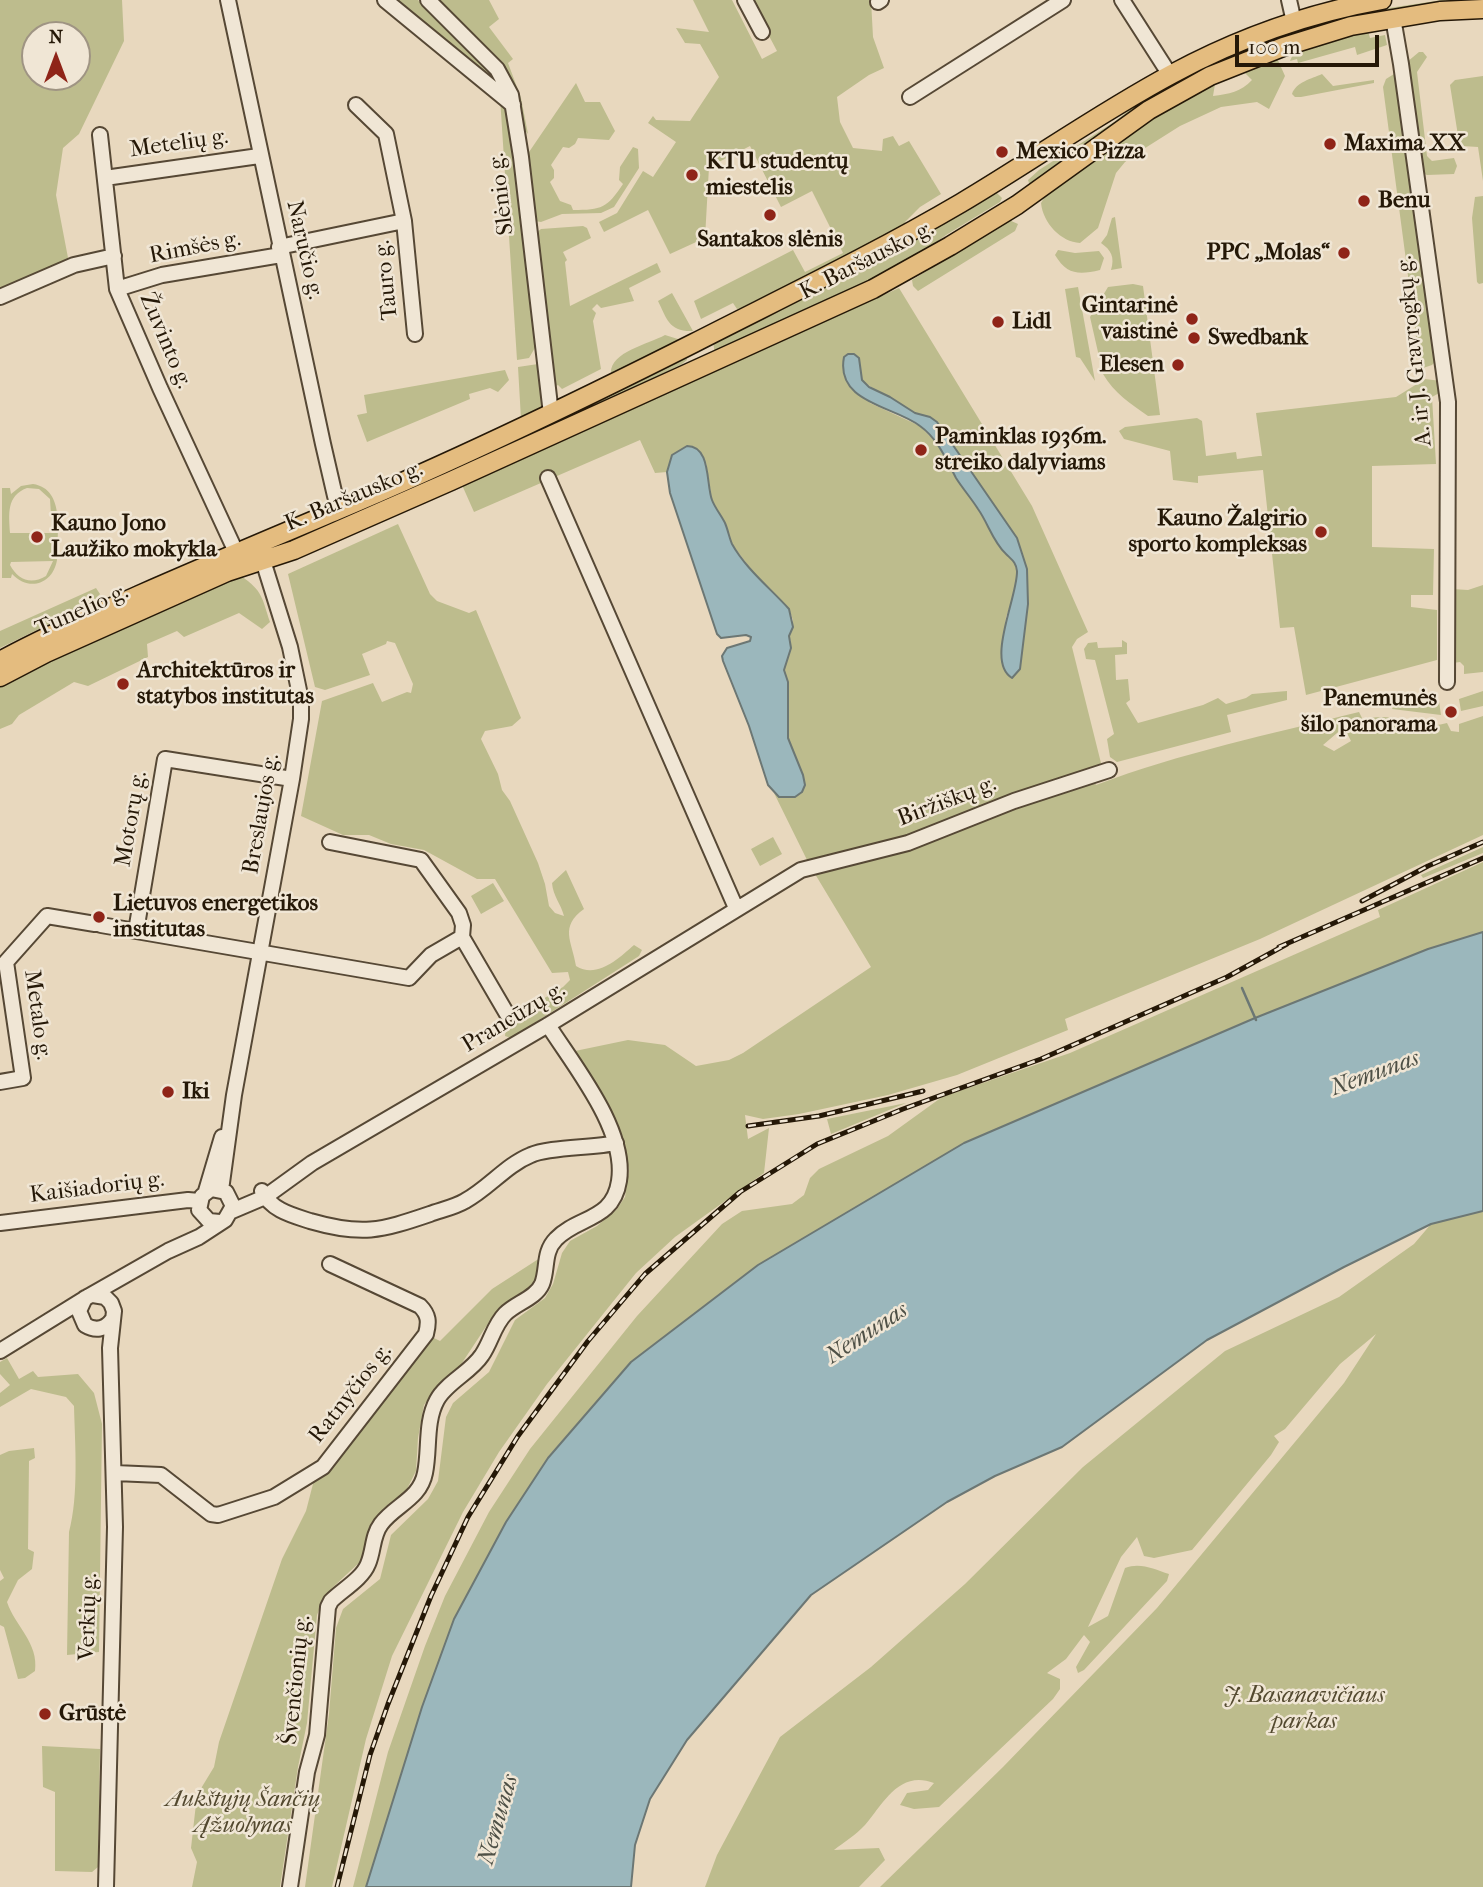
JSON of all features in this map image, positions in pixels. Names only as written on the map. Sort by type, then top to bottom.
[{"type":"main road","name":"K. Baršausko g.","points":[[260,552],[341,509],[448,463],[551,414],[856,261],[937,217],[1170,75],[1228,47],[1294,22],[1382,0]]},
{"type":"main road","name":"K. Baršausko g.","points":[[260,552],[294,550],[873,289],[1017,205],[1149,110],[1210,76],[1351,26],[1440,11],[1483,9]]},
{"type":"main road","points":[[702,339],[713,362]]},
{"type":"main road","name":"Tunelio g.","points":[[0,661],[59,631],[236,552],[260,552]]},
{"type":"main road","name":"Tunelio g.","points":[[0,677],[46,653],[215,578],[260,552]]},
{"type":"street","name":"Naručio g.","points":[[228,0],[280,251],[335,496],[341,509]]},
{"type":"street","points":[[385,0],[514,106]]},
{"type":"street","name":"Slėnio g.","points":[[428,0],[497,69],[508,85],[514,106],[551,414]]},
{"type":"street","points":[[745,0],[762,32]]},
{"type":"street","points":[[910,97],[1063,0]]},
{"type":"street","points":[[1122,0],[1170,75]]},
{"type":"street","points":[[1289,0],[1294,22]]},
{"type":"street","name":"A. ir J. Gravrogkų g.","points":[[1393,18],[1448,402],[1447,682]]},
{"type":"street","name":"Tauro g.","points":[[356,105],[386,134],[404,221],[415,334]]},
{"type":"street","name":"Žuvinto g.","points":[[100,135],[117,289],[236,552]]},
{"type":"street","name":"Metelių g.","points":[[105,178],[260,156]]},
{"type":"street","name":"Tauro g.","points":[[280,251],[404,221]]},
{"type":"street","name":"Rimšės g.","points":[[117,289],[162,275],[280,251]]},
{"type":"street","points":[[0,297],[74,265],[114,256]]},
{"type":"street","points":[[548,478],[736,908]]},
{"type":"street","name":"Breslaujos g.","points":[[215,1201],[301,719],[301,700],[290,648],[260,552]]},
{"type":"street","name":"Motorų g.","points":[[136,931],[165,759],[292,779]]},
{"type":"street","name":"Biržiškų g.","points":[[801,870],[908,843],[1014,800],[1109,770]]},
{"type":"street","points":[[330,842],[421,860],[459,913],[463,925],[462,937],[507,1014]]},
{"type":"street","name":"Prancūzų g.","points":[[168,1251],[192,1229],[215,1201],[263,1193],[548,1025],[801,870]]},
{"type":"street","name":"Metalo g.","points":[[0,1082],[23,1079],[6,962],[47,916],[409,978],[431,955],[462,937]]},
{"type":"street","name":"Švenčionių g.","points":[[290,1887],[307,1772],[317,1735],[328,1607],[331,1601],[366,1569],[374,1536],[387,1517],[408,1502],[420,1487],[425,1474],[430,1425],[437,1399],[483,1354],[503,1316],[536,1292],[542,1283],[548,1249],[555,1240],[601,1212],[612,1203],[617,1193],[620,1173],[616,1143],[590,1090],[548,1025]]},
{"type":"street","points":[[263,1193],[276,1208],[288,1214],[349,1230],[373,1231],[464,1202],[514,1163],[534,1153],[616,1143]]},
{"type":"street","name":"Kaišiadorių g.","points":[[0,1223],[188,1200],[215,1201]]},
{"type":"street","points":[[215,1201],[209,1221],[220,1222]]},
{"type":"street","name":"Prancūzų g.","points":[[0,1351],[89,1296],[168,1251],[199,1237],[225,1220],[215,1201]]},
{"type":"street","name":"Ratnyčios g.","points":[[115,1474],[161,1475],[211,1514],[218,1515],[274,1497],[323,1467],[426,1334],[429,1322],[426,1312],[420,1306],[330,1264]]},
{"type":"street","name":"Prancūzų g.","points":[[111,1303],[116,1290],[129,1275]]},
{"type":"street","points":[[89,1296],[105,1297],[111,1303],[114,1311],[112,1320],[106,1326],[98,1329],[88,1327],[82,1321],[79,1307],[89,1296]]},
{"type":"street","name":"Verkių g.","points":[[106,1887],[115,1474],[110,1348],[112,1320]]},
{"type":"street","name":"Prancūzų g.","points":[[48,1323],[82,1321]]},
{"type":"street","points":[[98,1329],[110,1348]]},
{"type":"green space","points":[[0,0],[122,0],[124,41],[79,134],[63,148],[56,195],[69,263],[0,294]]},
{"type":"green space","points":[[393,0],[418,0],[491,73],[498,84]]},
{"type":"green space","points":[[435,0],[489,0],[499,19],[489,27],[513,59],[508,63],[521,98],[528,134],[524,129],[518,100],[509,76]]},
{"type":"green space","points":[[693,0],[732,0],[762,59],[777,51],[750,0],[871,0],[873,37],[884,68],[837,97],[840,122],[853,148],[882,151],[883,139],[893,136],[899,146],[909,141],[941,194],[920,207],[905,222],[905,227],[750,306],[737,309],[733,303],[701,319],[694,301],[793,250],[805,272],[843,253],[812,191],[781,207],[750,146],[709,167],[705,238],[670,254],[648,210],[604,232],[599,222],[617,213],[643,171],[653,177],[676,142],[648,123],[653,116],[656,120],[690,121],[719,77],[700,44],[685,43],[676,28],[709,32]]},
{"type":"green space","points":[[1442,0],[1483,0],[1318,28],[1317,24],[1369,11]]},
{"type":"green space","points":[[1305,28],[1307,32],[1134,111],[1034,184],[1029,183],[1028,180],[1039,170],[1114,122],[1141,101],[1199,69]]},
{"type":"green space","points":[[1368,31],[1370,38],[1385,35],[1387,45],[1357,55],[1355,47],[1298,63],[1297,59],[1290,61],[1294,52]]},
{"type":"green space","points":[[1419,52],[1423,52],[1427,57],[1417,72],[1427,156],[1432,161],[1454,158],[1457,166],[1454,174],[1422,173],[1407,62]]},
{"type":"green space","points":[[1392,57],[1436,361],[1423,368],[1420,366],[1383,87],[1386,79],[1394,74]]},
{"type":"green space","points":[[1277,58],[1285,76],[1269,109],[1257,102],[1221,107],[1180,126],[1125,162],[1116,173],[1098,228],[1080,243],[1066,239],[1049,224],[1041,203],[1047,193],[1160,113],[1215,84],[1213,96],[1239,90],[1252,80],[1243,71]]},
{"type":"green space","points":[[1322,74],[1333,86],[1374,80],[1374,83],[1301,97],[1292,94],[1300,84]]},
{"type":"green space","points":[[1483,76],[1483,181],[1478,147],[1462,146],[1459,142],[1450,85],[1455,80]]},
{"type":"green space","points":[[576,83],[585,102],[600,102],[615,131],[609,140],[578,138],[569,148],[563,147],[551,165],[554,178],[550,182],[560,201],[571,205],[573,210],[597,208],[608,203],[623,184],[619,180],[620,167],[633,147],[638,149],[639,168],[614,207],[601,213],[562,214],[541,222],[535,221],[527,155]]},
{"type":"green space","points":[[500,97],[509,108],[536,346],[529,358],[517,360]]},
{"type":"green space","points":[[996,192],[1002,198],[1000,202],[946,235],[902,267],[715,354],[713,342],[870,263]]},
{"type":"green space","points":[[1483,196],[1483,283],[1479,284],[1472,218],[1475,197]]},
{"type":"green space","points":[[1115,217],[1122,268],[1111,270],[1111,254],[1101,243],[1107,235],[1112,218]]},
{"type":"green space","points":[[1009,220],[1018,224],[1015,231],[918,291],[913,286],[912,280]]},
{"type":"green space","points":[[587,228],[591,238],[563,252],[567,260],[565,262],[570,306],[657,263],[661,272],[629,288],[634,301],[601,308],[597,304],[592,309],[596,313],[593,321],[601,369],[562,389],[558,385],[554,387],[536,233],[541,229]]},
{"type":"green space","points":[[1058,250],[1075,253],[1099,251],[1104,258],[1100,270],[1074,272],[1060,262],[1055,255]]},
{"type":"green space","points":[[1133,284],[1143,286],[1160,415],[1148,416],[1123,398],[1107,381],[1090,317],[1108,287]]},
{"type":"green space","points":[[1078,287],[1095,381],[1080,358],[1076,357],[1065,289]]},
{"type":"green space","points":[[899,288],[1032,506],[1088,632],[1077,639],[1072,647],[1101,763],[1097,767],[884,846],[808,862],[774,793],[779,797],[803,775],[788,738],[788,682],[784,670],[793,620],[789,609],[756,576],[732,544],[712,500],[706,463],[693,446],[669,465],[667,472],[655,473],[640,440],[474,512],[462,485]],"holes":[[[848,354],[858,358],[862,380],[912,411],[937,422],[1017,538],[1028,604],[1023,629],[1002,665],[1006,617],[1015,593],[1017,570],[1014,561],[1005,554],[980,511],[955,476],[942,449],[920,426],[870,403]]]},
{"type":"green space","points":[[672,293],[693,331],[674,327],[667,319],[658,301]]},
{"type":"green space","points":[[665,335],[681,340],[611,373],[612,366],[623,354]]},
{"type":"green space","points":[[686,355],[687,360],[682,364],[602,404],[412,491],[287,543],[285,539]]},
{"type":"green space","points":[[538,364],[543,405],[521,419],[518,367]]},
{"type":"green space","points":[[505,370],[509,380],[498,392],[490,388],[469,394],[470,399],[367,442],[357,415],[367,413],[364,395]]},
{"type":"green space","name":"Kauno Žalgirio sporto kompleksas","points":[[1425,379],[1441,381],[1441,392],[1432,397],[1436,464],[1372,466],[1372,547],[1434,549],[1433,595],[1411,595],[1411,607],[1437,610],[1437,660],[1306,695],[1294,627],[1280,628],[1263,470],[1198,476],[1198,483],[1173,480],[1170,451],[1124,439],[1119,431],[1125,427],[1197,418],[1202,421],[1206,456],[1236,452],[1237,459],[1262,456],[1256,413],[1396,397]]},
{"type":"green space","points":[[33,484],[44,488],[51,494],[57,514],[55,568],[45,580],[33,584],[19,580],[12,574],[11,578],[2,578],[2,488],[10,488],[11,494],[21,486]],"holes":[[[27,488],[39,489],[50,499],[52,533],[10,533],[10,506],[15,496]],[[53,561],[46,576],[35,580],[25,580],[10,565],[11,562]]]},
{"type":"green space","points":[[398,524],[430,594],[437,601],[469,613],[476,610],[521,718],[512,726],[485,731],[481,739],[498,774],[502,790],[510,801],[538,863],[549,906],[555,913],[564,916],[552,883],[566,870],[584,909],[569,928],[576,966],[599,969],[634,945],[642,950],[639,956],[511,1038],[505,1036],[506,1025],[511,1018],[570,980],[568,972],[552,973],[495,879],[477,879],[424,850],[391,844],[369,835],[343,835],[301,816],[322,701],[373,683],[382,702],[407,692],[411,693],[413,684],[395,643],[387,641],[386,644],[362,654],[370,675],[325,690],[315,687],[288,574]]},
{"type":"green space","points":[[241,576],[254,586],[263,601],[270,622],[262,629],[239,613],[184,637],[177,631],[147,644],[148,657],[88,686],[74,682],[19,715],[12,724],[0,729],[0,687],[31,669]]},
{"type":"green space","points":[[1483,585],[1483,672],[1464,674],[1464,666],[1460,662],[1453,663],[1452,589],[1468,590]]},
{"type":"green space","points":[[96,588],[100,594],[92,603],[0,648],[0,631]]},
{"type":"green space","points":[[1122,640],[1127,643],[1127,654],[1115,655],[1116,680],[1128,679],[1130,700],[1126,703],[1138,723],[1203,705],[1218,698],[1226,704],[1252,694],[1287,691],[1287,700],[1227,715],[1231,732],[1117,762],[1110,757],[1107,739],[1114,734],[1095,660],[1086,659],[1084,649],[1088,643],[1097,642],[1098,648],[1122,647]]},
{"type":"green space","points":[[1483,691],[1483,706],[1461,711],[1459,699]]},
{"type":"green space","points":[[1416,701],[1439,701],[1441,715],[1392,709]]},
{"type":"green space","points":[[1359,712],[1363,720],[1381,717],[1421,724],[1447,723],[1451,731],[1459,732],[1459,724],[1483,716],[1483,835],[1260,939],[1065,1019],[1068,1030],[957,1075],[888,1095],[799,1114],[763,1119],[745,1115],[748,1139],[769,1128],[764,1173],[675,1237],[636,1273],[547,1384],[499,1452],[463,1512],[392,1656],[366,1739],[332,1887],[305,1887],[329,1714],[336,1628],[343,1609],[380,1579],[391,1535],[428,1499],[438,1481],[446,1417],[453,1403],[489,1372],[515,1320],[545,1298],[553,1284],[562,1253],[570,1241],[597,1226],[617,1209],[625,1197],[629,1170],[621,1136],[575,1051],[628,1040],[665,1045],[696,1066],[729,1060],[871,967],[812,869],[1093,778],[1096,785],[1193,754]],"holes":[[[1344,727],[1351,741],[1334,751],[1323,745]]]},
{"type":"green space","points":[[773,837],[782,854],[760,866],[751,849]]},
{"type":"green space","points":[[1483,847],[1483,853],[1423,878],[1421,875]]},
{"type":"green space","points":[[1483,862],[1483,932],[1428,949],[964,1143],[758,1265],[631,1362],[548,1457],[506,1522],[454,1619],[422,1707],[366,1887],[353,1887],[388,1752],[425,1646],[445,1596],[489,1512],[530,1449],[637,1316],[722,1224],[742,1211],[792,1204],[804,1195],[810,1178],[819,1169],[888,1136],[942,1097],[1070,1053],[1380,917],[1378,910]]},
{"type":"green space","points":[[493,883],[504,901],[481,914],[471,896]]},
{"type":"green space","points":[[906,1103],[831,1134],[827,1119]]},
{"type":"green space","name":"J. Basanavičiaus parkas","points":[[1483,1211],[1483,1887],[880,1887],[1003,1767],[1157,1608],[1344,1383],[1376,1334],[1340,1364],[1285,1429],[1274,1436],[1279,1442],[1271,1455],[1192,1550],[1154,1558],[1144,1556],[1137,1537],[1121,1557],[1088,1627],[1108,1616],[1125,1568],[1152,1568],[1169,1574],[1167,1581],[1084,1670],[1078,1673],[1076,1667],[1090,1642],[1084,1635],[1066,1659],[1047,1673],[1060,1679],[1060,1689],[1053,1699],[939,1807],[914,1809],[900,1805],[907,1793],[928,1790],[934,1783],[911,1781],[894,1791],[861,1829],[834,1850],[879,1848],[885,1860],[859,1887],[705,1887],[717,1855],[780,1737],[871,1667],[965,1584],[1083,1467],[1225,1351],[1339,1297],[1414,1244],[1431,1224]]},
{"type":"green space","name":"Aukštųjų Šančių Ąžuolynas","points":[[540,1258],[538,1276],[531,1287],[495,1313],[460,1366],[424,1405],[416,1471],[406,1491],[384,1508],[371,1523],[361,1561],[323,1600],[317,1615],[307,1723],[280,1887],[192,1887],[197,1862],[191,1848],[197,1795],[214,1767],[219,1742],[282,1559],[306,1511],[314,1480],[339,1459],[428,1335],[440,1341],[492,1289]]},
{"type":"green space","points":[[7,1358],[19,1379],[33,1371],[38,1377],[78,1374],[94,1393],[102,1424],[99,1652],[67,1655],[69,1532],[75,1486],[74,1406],[66,1397],[31,1389],[0,1407],[0,1393],[10,1385],[0,1374],[0,1362]]},
{"type":"green space","points":[[34,1448],[35,1458],[29,1461],[28,1549],[34,1552],[32,1569],[18,1580],[7,1602],[30,1643],[35,1671],[18,1679],[4,1627],[0,1625],[0,1581],[4,1578],[0,1570],[0,1455],[9,1451]]},
{"type":"green space","points":[[42,1746],[100,1749],[98,1867],[92,1872],[55,1871],[55,1792],[43,1787]]},
{"type":"water","points":[[848,354],[859,358],[862,380],[869,387],[937,422],[1017,538],[1027,569],[1028,604],[1020,669],[1012,678],[1005,670],[1002,644],[1016,582],[1015,563],[1001,549],[982,514],[956,478],[932,437],[909,419],[857,394],[848,384],[844,372],[844,357]]},
{"type":"water","points":[[687,446],[695,448],[704,459],[712,500],[725,523],[732,544],[751,570],[789,609],[793,627],[789,636],[791,648],[784,670],[788,682],[788,738],[805,785],[802,792],[795,797],[779,797],[768,785],[722,656],[727,648],[750,641],[751,637],[746,635],[721,638],[717,634],[670,493],[667,472],[672,455]]},
{"type":"water","name":"Nemunas","points":[[1483,932],[1483,1211],[1431,1224],[1207,1340],[1062,1447],[995,1476],[947,1502],[811,1595],[687,1740],[650,1799],[635,1845],[631,1887],[366,1887],[422,1707],[454,1619],[506,1522],[548,1458],[631,1362],[758,1265],[964,1143],[1255,1018],[1428,949]]},
{"type":"waterway","points":[[1242,988],[1256,1020]]},
{"type":"railway","points":[[1362,901],[1428,866],[1483,842]]},
{"type":"railway","points":[[1279,947],[1483,858]]},
{"type":"railway","points":[[337,1887],[370,1755],[388,1704],[431,1596],[468,1517],[518,1436],[588,1341],[645,1274],[740,1192],[817,1144],[903,1109],[1041,1059],[1227,977],[1287,944]]},
{"type":"railway","points":[[748,1126],[819,1116],[923,1091]]},
{"type":"place","name":"Maxima XX","points":[[1330,144]]},
{"type":"place","name":"Mexico Pizza","points":[[1002,152]]},
{"type":"place","name":"KTU studentų miestelis","points":[[692,175]]},
{"type":"place","name":"Benu","points":[[1364,201]]},
{"type":"place","name":"Santakos slėnis","points":[[770,215]]},
{"type":"place","name":"PPC „Molas“","points":[[1344,253]]},
{"type":"place","name":"Gintarinė vaistinė","points":[[1192,319]]},
{"type":"place","name":"Lidl","points":[[998,322]]},
{"type":"place","name":"Swedbank","points":[[1194,338]]},
{"type":"place","name":"Elesen","points":[[1178,365]]},
{"type":"place","name":"Paminklas 1936m. streiko dalyviams","points":[[921,450]]},
{"type":"place","name":"Kauno Žalgirio sporto kompleksas","points":[[1321,532]]},
{"type":"place","name":"Kauno Jono Laužiko mokykla","points":[[37,537]]},
{"type":"place","name":"Architektūros ir statybos institutas","points":[[123,684]]},
{"type":"place","name":"Panemunės šilo panorama","points":[[1451,712]]},
{"type":"place","name":"Lietuvos energetikos institutas","points":[[99,917]]},
{"type":"place","name":"Iki","points":[[168,1092]]},
{"type":"place","name":"Grūstė","points":[[45,1714]]}]
